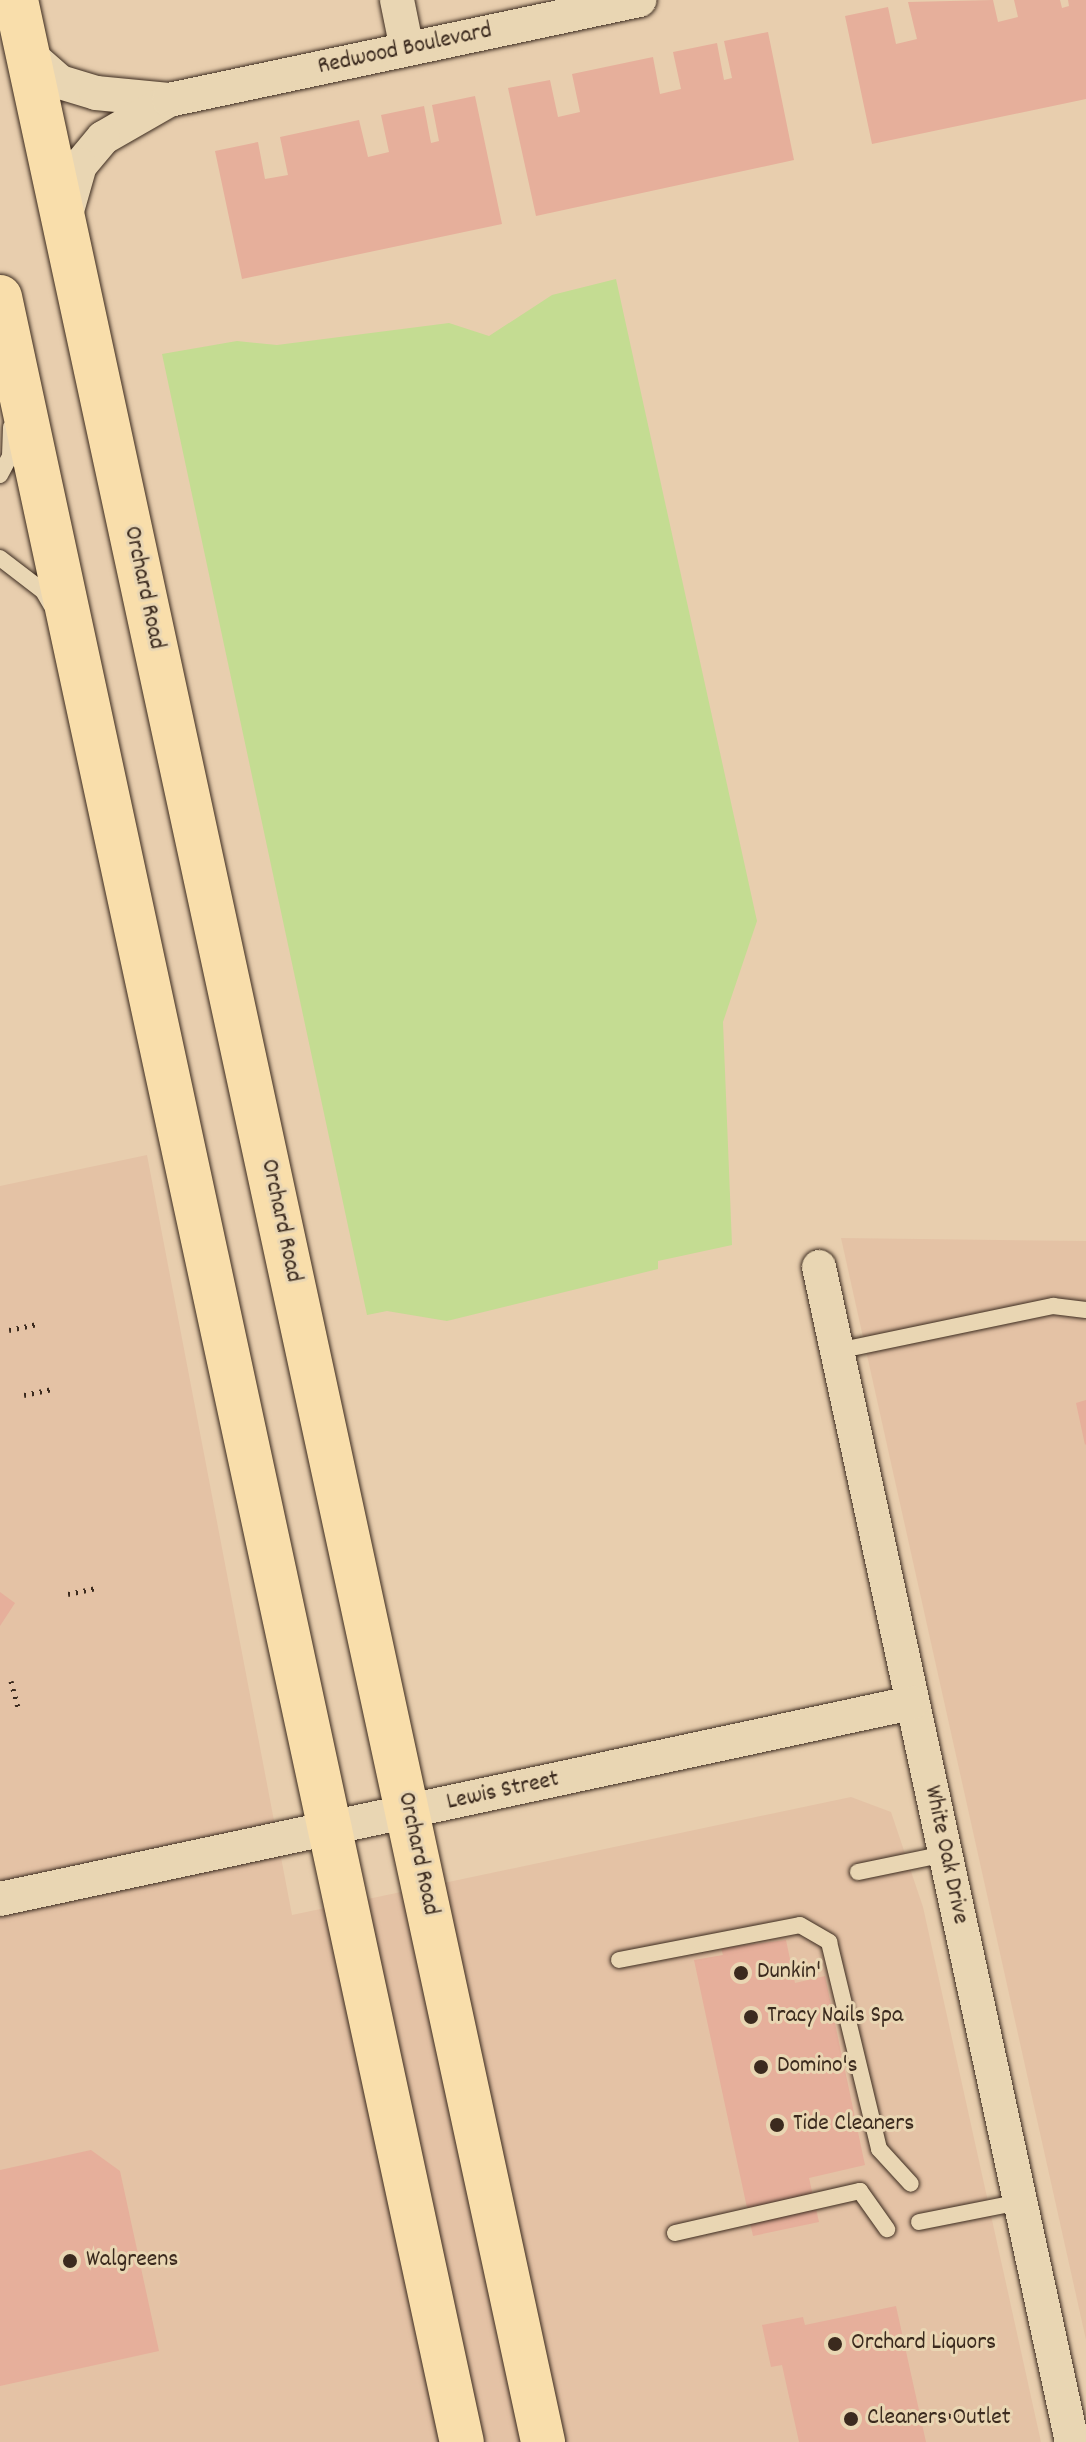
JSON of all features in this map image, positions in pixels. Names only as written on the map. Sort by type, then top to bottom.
[{"type":"main road","name":"Orchard Road","points":[[16,0],[543,2442]]},
{"type":"main road","points":[[0,297],[462,2442]]},
{"type":"street","points":[[397,0],[407,49]]},
{"type":"street","name":"Redwood Boulevard","points":[[27,53],[60,82],[96,93],[169,100],[640,0]]},
{"type":"street","name":"Redwood Boulevard","points":[[64,221],[80,165],[96,147],[169,100]]},
{"type":"street","name":"White Oak Drive","points":[[819,1267],[1072,2442]]},
{"type":"street","name":"Lewis Street","points":[[0,1899],[911,1703]]},
{"type":"lane","points":[[0,475],[10,456],[15,365]]},
{"type":"lane","points":[[0,558],[43,591],[78,654]]},
{"type":"lane","points":[[837,1351],[1053,1306],[1086,1310]]},
{"type":"lane","points":[[858,1872],[945,1854]]},
{"type":"lane","points":[[619,1960],[800,1925],[829,1942],[879,2149],[911,2184]]},
{"type":"lane","points":[[675,2233],[860,2191],[887,2229]]},
{"type":"lane","points":[[919,2222],[1020,2202]]},
{"type":"path","points":[[9,1330],[37,1324]]},
{"type":"path","points":[[24,1395],[52,1389]]},
{"type":"path","points":[[68,1594],[96,1588]]},
{"type":"path","points":[[11,1681],[18,1708]]},
{"type":"path","points":[[941,2417],[959,2414]]},
{"type":"shaded area","points":[[147,1155],[292,1915],[851,1797],[891,1812],[923,1907],[1041,2442],[0,2442],[0,1186]]},
{"type":"shaded area","points":[[841,1238],[1086,1241],[1086,2340]]},
{"type":"green space","points":[[616,279],[757,921],[723,1022],[732,1245],[658,1261],[658,1269],[447,1321],[387,1311],[367,1315],[162,354],[237,341],[277,345],[449,323],[489,336],[552,295]]},
{"type":"building","points":[[993,0],[998,22],[1018,17],[1014,0],[1060,0],[1062,8],[1069,6],[1068,0],[1086,0],[1086,99],[872,144],[845,16],[888,7],[896,44],[917,39],[908,2]]},
{"type":"building","points":[[768,32],[794,160],[536,216],[508,88],[550,80],[558,117],[580,112],[572,74],[653,57],[660,94],[681,89],[673,52],[717,43],[724,80],[732,78],[724,41]]},
{"type":"building","points":[[475,96],[502,224],[242,279],[215,151],[258,142],[265,179],[288,175],[280,137],[359,120],[368,157],[389,152],[381,115],[424,106],[431,143],[439,141],[432,105]]},
{"type":"building","points":[[1086,1400],[1086,1444],[1085,1445],[1076,1403]]},
{"type":"building","points":[[0,1592],[15,1603],[0,1626]]},
{"type":"building","points":[[786,1940],[795,1983],[825,1976],[865,2165],[809,2178],[819,2222],[753,2236],[694,1960],[723,1955],[721,1948]]},
{"type":"building","name":"Walgreens","points":[[91,2150],[120,2171],[159,2351],[0,2386],[0,2170]]},
{"type":"building","points":[[896,2306],[926,2442],[799,2442],[782,2365],[771,2367],[762,2325],[803,2317],[805,2325]]},
{"type":"place","name":"Dunkin'","points":[[741,1973]]},
{"type":"place","name":"Tracy Nails Spa","points":[[751,2017]]},
{"type":"place","name":"Domino's","points":[[761,2067]]},
{"type":"place","name":"Tide Cleaners","points":[[777,2125]]},
{"type":"place","name":"Walgreens","points":[[70,2261]]},
{"type":"place","name":"Orchard Liquors","points":[[835,2344]]},
{"type":"place","name":"Cleaners Outlet","points":[[851,2419]]}]
